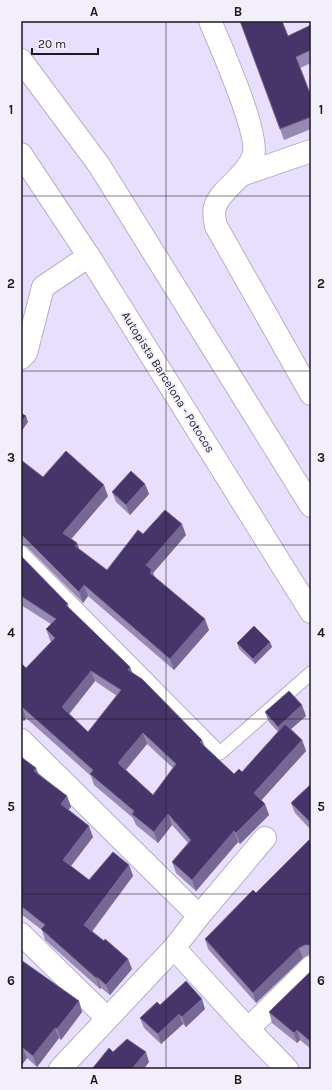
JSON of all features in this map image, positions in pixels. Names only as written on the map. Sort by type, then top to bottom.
[{"type":"street","points":[[210,21],[247,116],[253,136],[254,155],[244,174],[227,189],[215,208],[216,226],[311,394]]},
{"type":"street","points":[[21,60],[98,165],[311,506]]},
{"type":"street","points":[[244,174],[311,150]]},
{"type":"street","name":"Autopista Barcelona - Potocos","points":[[21,154],[89,256],[311,612]]},
{"type":"street","points":[[23,352],[43,287],[89,256]]},
{"type":"street","points":[[21,740],[199,916]]},
{"type":"street","points":[[60,1069],[174,948],[265,838]]},
{"type":"street","points":[[21,934],[107,1018]]},
{"type":"street","points":[[174,948],[248,1030],[287,1069]]},
{"type":"street","points":[[248,1030],[311,967]]},
{"type":"lane","points":[[21,552],[220,753],[311,673]]},
{"type":"building","points":[[240,21],[282,21],[288,36],[311,25],[311,50],[296,57],[311,96],[311,117],[280,129]]},
{"type":"building","points":[[21,413],[26,416],[21,423]]},
{"type":"building","points":[[66,451],[104,485],[63,533],[77,543],[75,546],[107,570],[138,530],[143,534],[165,510],[182,524],[146,565],[152,570],[150,573],[205,619],[170,659],[84,585],[79,592],[21,535],[21,460],[43,477]]},
{"type":"building","points":[[131,471],[145,484],[126,505],[112,492]]},
{"type":"building","points":[[21,556],[68,604],[66,605],[130,667],[128,670],[142,679],[202,740],[200,742],[234,774],[239,769],[242,772],[285,724],[302,740],[254,793],[265,804],[236,833],[234,831],[192,880],[172,862],[191,840],[168,814],[154,832],[132,814],[134,811],[90,774],[93,770],[22,707],[21,709],[21,663],[26,668],[55,638],[46,629],[56,619],[21,596]],"holes":[[[91,671],[121,690],[88,732],[62,707]],[[143,733],[176,764],[153,795],[118,763]]]},
{"type":"building","points":[[254,626],[270,642],[253,659],[237,643]]},
{"type":"building","points":[[289,691],[302,705],[278,727],[265,712]]},
{"type":"building","points":[[21,757],[36,768],[34,771],[67,796],[61,804],[89,826],[63,860],[89,880],[113,852],[129,865],[84,925],[104,941],[105,939],[128,959],[106,985],[97,977],[96,978],[41,929],[45,925],[21,906]]},
{"type":"building","points":[[311,784],[311,823],[291,803]]},
{"type":"building","points":[[309,840],[311,842],[311,945],[305,945],[299,948],[253,993],[205,939],[253,890],[256,893]]},
{"type":"building","points":[[21,960],[79,1001],[33,1056],[23,1048],[21,1050]]},
{"type":"building","points":[[311,971],[311,1042],[297,1030],[294,1033],[269,1012]]},
{"type":"building","points":[[186,981],[202,999],[182,1017],[179,1014],[158,1034],[140,1018],[157,1002],[160,1005]]},
{"type":"building","points":[[127,1039],[146,1052],[132,1069],[92,1069],[109,1048],[113,1052]]}]
